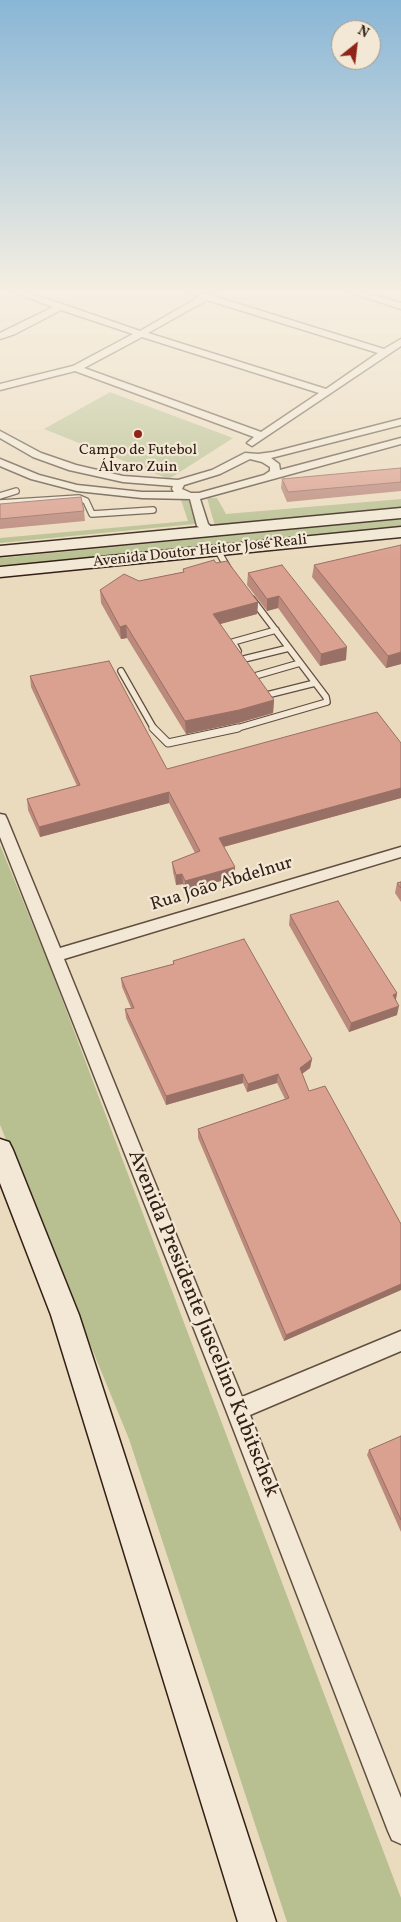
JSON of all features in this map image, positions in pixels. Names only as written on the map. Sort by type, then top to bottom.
[{"type":"main road","name":"Avenida Doutor Heitor José Reali","points":[[0,551],[401,514]]},
{"type":"main road","points":[[212,532],[218,551]]},
{"type":"main road","name":"Avenida Doutor Heitor José Reali","points":[[0,572],[401,532]]},
{"type":"main road","points":[[148,538],[154,556]]},
{"type":"main road","points":[[0,1150],[65,1315],[256,1922]]},
{"type":"street","points":[[0,388],[24,382]]},
{"type":"street","points":[[113,382],[261,436]]},
{"type":"street","points":[[293,382],[326,392]]},
{"type":"street","points":[[268,477],[275,472],[275,466],[246,452],[246,448],[342,382]]},
{"type":"street","points":[[0,434],[37,455],[73,468],[123,479],[180,483],[222,470],[255,456],[273,455],[401,422]]},
{"type":"street","points":[[0,462],[35,477],[77,488],[142,495],[190,496],[401,441]]},
{"type":"street","points":[[180,483],[177,488],[180,493],[190,496],[203,526],[212,532]]},
{"type":"street","name":"Avenida Presidente Juscelino Kubitschek","points":[[0,820],[237,1410],[401,1830]]},
{"type":"street","name":"Rua João Abdelnur","points":[[55,956],[401,852]]},
{"type":"street","points":[[237,1410],[401,1341]]},
{"type":"lane","points":[[0,496],[16,491]]},
{"type":"lane","points":[[0,503],[79,498],[86,500],[92,514],[153,510]]},
{"type":"lane","points":[[218,551],[234,576]]},
{"type":"lane","points":[[121,671],[156,732],[168,743],[224,732],[327,702],[326,697],[246,591]]},
{"type":"lane","points":[[259,682],[233,642],[276,630]]},
{"type":"lane","points":[[249,668],[290,648]]},
{"type":"lane","points":[[249,668],[300,663]]},
{"type":"lane","points":[[263,688],[269,698],[315,683]]},
{"type":"lane","points":[[275,707],[280,715]]},
{"type":"green space","name":"Campo de Futebol Álvaro Zuin","points":[[110,392],[233,438],[169,479],[44,429]]},
{"type":"green space","points":[[180,497],[191,498],[195,524],[0,543],[0,538],[188,521]]},
{"type":"green space","points":[[207,498],[217,498],[226,514],[401,499],[401,507],[215,526]]},
{"type":"green space","points":[[401,519],[401,529],[0,568],[0,558]]},
{"type":"green space","points":[[0,845],[48,962],[401,1898],[401,1922],[287,1922],[129,1439],[0,1125]]},
{"type":"building","points":[[401,468],[401,482],[288,492],[282,479]]},
{"type":"building","points":[[81,497],[84,511],[0,519],[0,504]]},
{"type":"building","points":[[401,545],[401,652],[388,656],[314,565]]},
{"type":"building","points":[[214,560],[216,563],[227,561],[258,602],[213,614],[274,700],[239,710],[185,721],[126,625],[120,627],[100,590],[124,574],[139,581],[184,572],[183,569]]},
{"type":"building","points":[[282,565],[347,647],[321,654],[279,596],[267,599],[248,573]]},
{"type":"building","points":[[109,661],[167,769],[377,712],[401,743],[401,788],[219,838],[235,867],[185,881],[182,874],[176,875],[172,862],[200,851],[169,792],[39,827],[27,799],[80,785],[30,676]]},
{"type":"building","points":[[338,901],[397,993],[393,995],[399,1006],[351,1023],[290,915]]},
{"type":"building","points":[[244,939],[312,1059],[300,1068],[309,1091],[325,1086],[401,1224],[401,1284],[286,1335],[198,1129],[289,1098],[278,1074],[248,1084],[243,1074],[166,1096],[125,1009],[134,1008],[121,978],[174,964],[173,961]]},
{"type":"building","points":[[401,1436],[401,1520],[369,1450]]},
{"type":"place","name":"Campo de Futebol Álvaro Zuin","points":[[138,434]]}]
